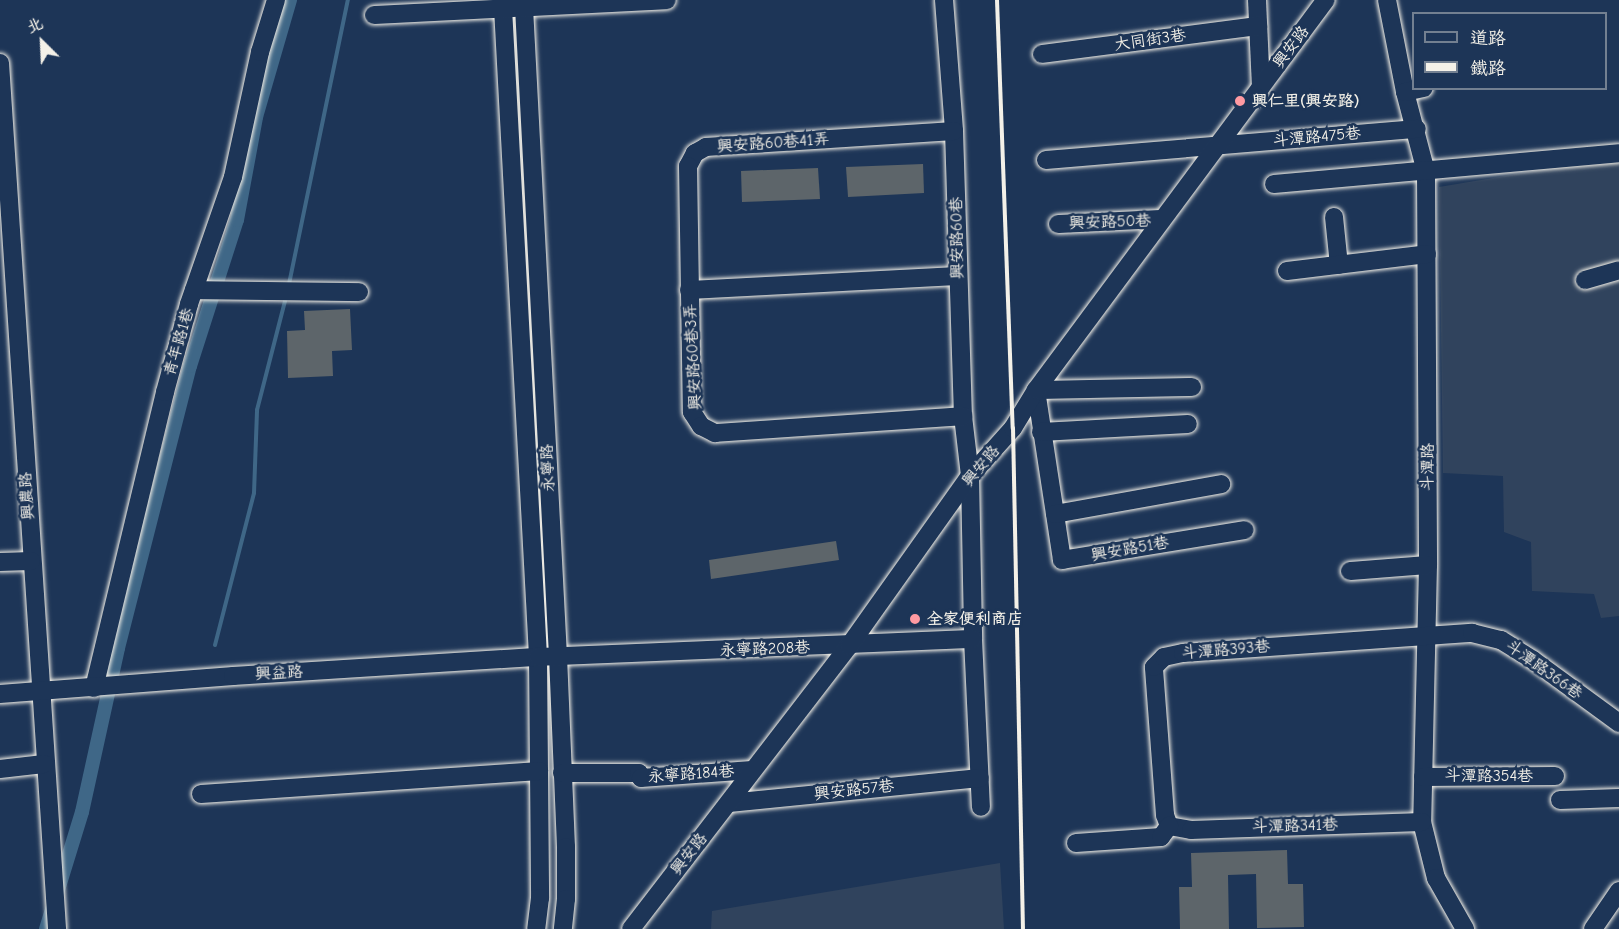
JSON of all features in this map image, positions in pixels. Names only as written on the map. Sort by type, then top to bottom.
[{"type":"street","name":"青年路1巷","points":[[94,688],[165,392],[194,290],[233,177],[260,52],[276,0]]},
{"type":"street","points":[[374,15],[513,6],[667,0]]},
{"type":"street","name":"興安路60巷","points":[[944,0],[954,131],[963,416],[970,476],[973,639],[981,807]]},
{"type":"street","points":[[1257,0],[1261,87]]},
{"type":"street","name":"興安路","points":[[631,929],[849,646],[970,476],[1014,428],[1036,390],[1326,0]]},
{"type":"street","name":"斗潭路","points":[[1387,0],[1405,92],[1417,129],[1426,172],[1428,566],[1422,822],[1436,878],[1465,929]]},
{"type":"street","name":"永寧路","points":[[513,6],[558,656],[566,847],[566,899],[563,929]]},
{"type":"street","name":"永寧路","points":[[513,6],[538,657],[540,898],[536,929]]},
{"type":"street","name":"大同街3巷","points":[[1042,54],[1258,26]]},
{"type":"street","name":"興農路","points":[[0,63],[44,764],[57,929]]},
{"type":"street","points":[[1405,92],[1414,90]]},
{"type":"street","name":"斗潭路475巷","points":[[1046,160],[1417,129]]},
{"type":"street","name":"興安路60巷41弄","points":[[689,290],[688,166],[695,153],[706,147],[954,131]]},
{"type":"street","points":[[1274,184],[1619,153]]},
{"type":"street","points":[[1334,217],[1339,265]]},
{"type":"street","name":"興安路50巷","points":[[1058,224],[1161,219]]},
{"type":"street","points":[[1287,271],[1427,254]]},
{"type":"street","points":[[1585,280],[1619,270]]},
{"type":"street","name":"興安路60巷3弄","points":[[957,276],[689,290],[692,412],[701,426],[715,433],[963,416]]},
{"type":"street","points":[[194,290],[359,292]]},
{"type":"street","points":[[1036,390],[1192,387]]},
{"type":"street","name":"興安路51巷","points":[[1036,390],[1062,560],[1245,530]]},
{"type":"street","points":[[1041,432],[1188,424]]},
{"type":"street","points":[[1054,514],[1221,484]]},
{"type":"street","points":[[0,562],[31,561]]},
{"type":"street","points":[[1350,571],[1428,566]]},
{"type":"street","name":"斗潭路366巷","points":[[1426,635],[1472,633],[1501,640],[1533,660],[1619,723]]},
{"type":"street","name":"斗潭路393巷","points":[[1169,826],[1165,815],[1154,683],[1154,667],[1164,657],[1183,652],[1426,635]]},
{"type":"street","name":"永寧路208巷","points":[[558,656],[849,646],[973,639]]},
{"type":"street","name":"興益路","points":[[0,694],[233,676],[558,656]]},
{"type":"street","points":[[0,769],[44,764]]},
{"type":"street","name":"永寧路184巷","points":[[562,773],[639,772],[641,778],[752,770]]},
{"type":"street","points":[[201,794],[539,771]]},
{"type":"street","name":"斗潭路354巷","points":[[1423,777],[1555,776]]},
{"type":"street","name":"興安路57巷","points":[[729,803],[980,778]]},
{"type":"street","points":[[1560,800],[1619,798]]},
{"type":"street","name":"斗潭路341巷","points":[[1169,826],[1191,830],[1422,822]]},
{"type":"street","points":[[1076,843],[1161,837],[1169,826]]},
{"type":"street","points":[[1593,929],[1619,891]]},
{"type":"shaded area","points":[[1619,157],[1619,616],[1601,618],[1594,594],[1532,591],[1531,542],[1504,532],[1503,476],[1443,473],[1439,187]]},
{"type":"shaded area","points":[[1000,863],[1004,929],[711,929],[712,911]]},
{"type":"building","points":[[923,164],[924,193],[848,197],[846,167]]},
{"type":"building","points":[[818,168],[820,199],[742,202],[741,171]]},
{"type":"building","points":[[350,309],[352,350],[332,351],[333,376],[288,378],[287,331],[305,330],[304,311]]},
{"type":"building","points":[[836,541],[839,560],[711,579],[709,560]]},
{"type":"building","points":[[1287,850],[1288,884],[1303,884],[1304,927],[1257,928],[1256,874],[1228,875],[1229,929],[1180,929],[1179,887],[1192,887],[1191,853]]},
{"type":"waterway","points":[[46,929],[82,812],[118,648],[190,366],[237,220],[256,117],[290,0]]},
{"type":"waterway","points":[[289,284],[348,0]]},
{"type":"waterway","points":[[215,645],[254,493],[257,410],[286,297]]},
{"type":"railway","points":[[997,0],[1013,428],[1023,929]]},
{"type":"place","name":"興仁里(興安路)","points":[[1240,101]]},
{"type":"place","name":"全家便利商店","points":[[915,619]]}]
